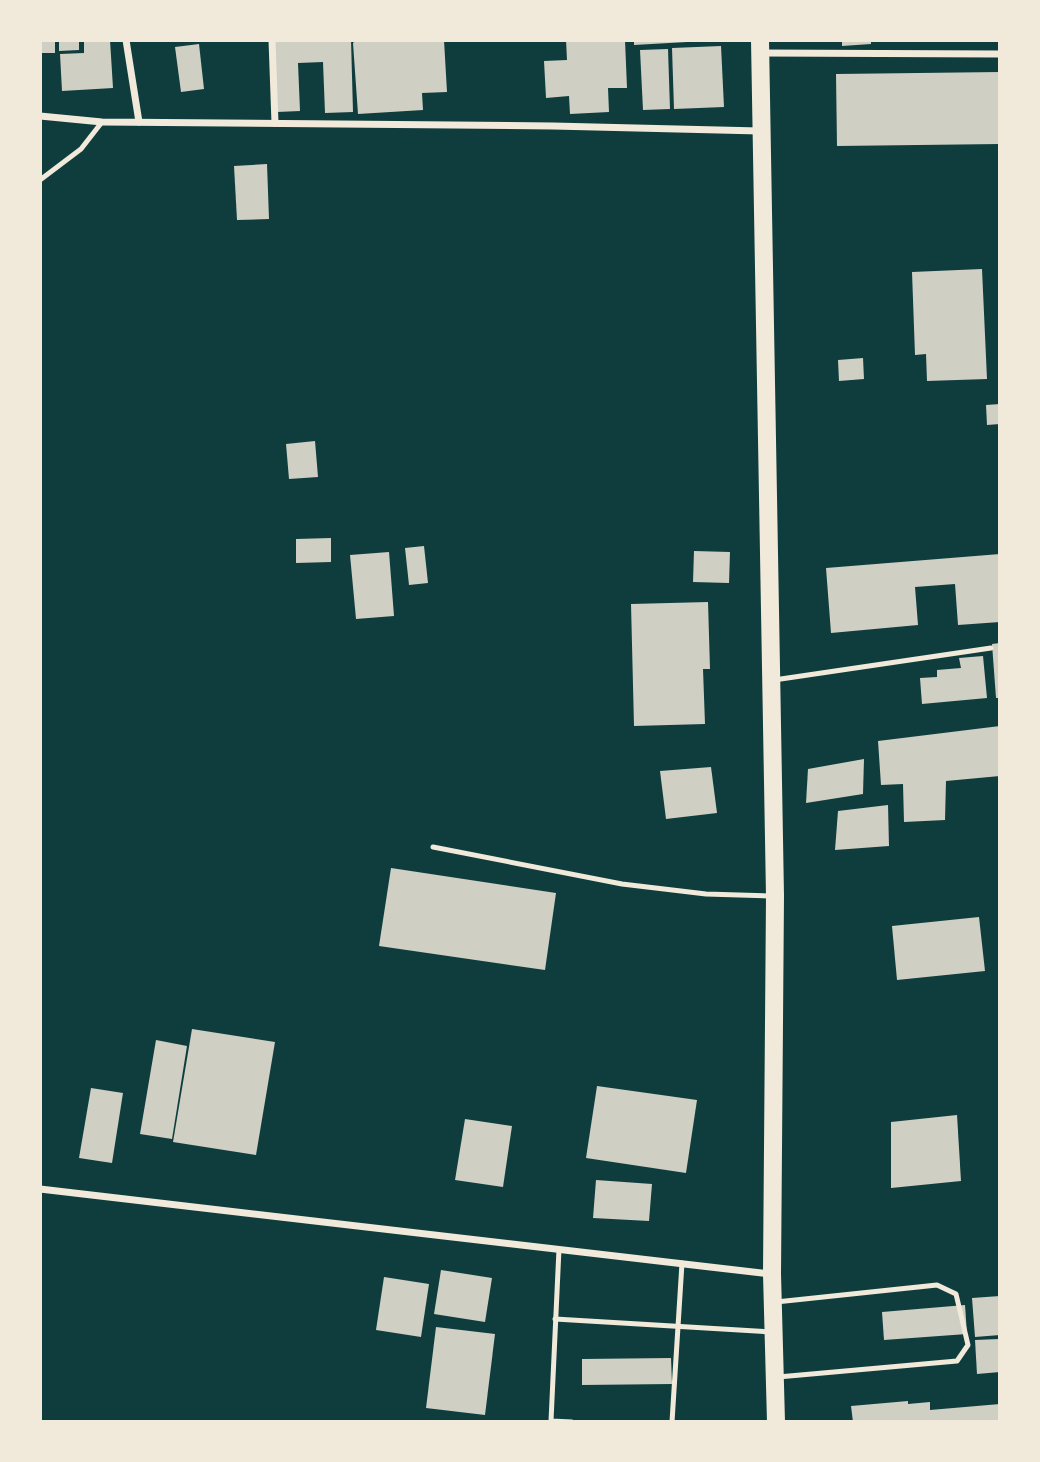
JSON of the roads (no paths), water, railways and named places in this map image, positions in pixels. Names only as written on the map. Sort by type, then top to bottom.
[{"type":"main road","points":[[760,46],[775,896],[772,1274],[776,1422]]},
{"type":"street","points":[[126,40],[139,122]]},
{"type":"street","points":[[272,40],[275,123]]},
{"type":"street","points":[[760,46],[1000,54]]},
{"type":"street","points":[[40,116],[102,122],[763,131]]},
{"type":"street","points":[[40,1189],[772,1274]]},
{"type":"lane","points":[[40,180],[81,149],[102,122]]},
{"type":"lane","points":[[771,680],[991,648]]},
{"type":"lane","points":[[433,847],[663,889],[706,894],[775,896]]},
{"type":"lane","points":[[559,1249],[551,1421],[572,1422]]},
{"type":"lane","points":[[671,1422],[682,1264]]},
{"type":"lane","points":[[773,1303],[937,1285],[956,1294],[968,1345],[957,1361],[775,1377]]},
{"type":"lane","points":[[555,1319],[774,1332]]}]
